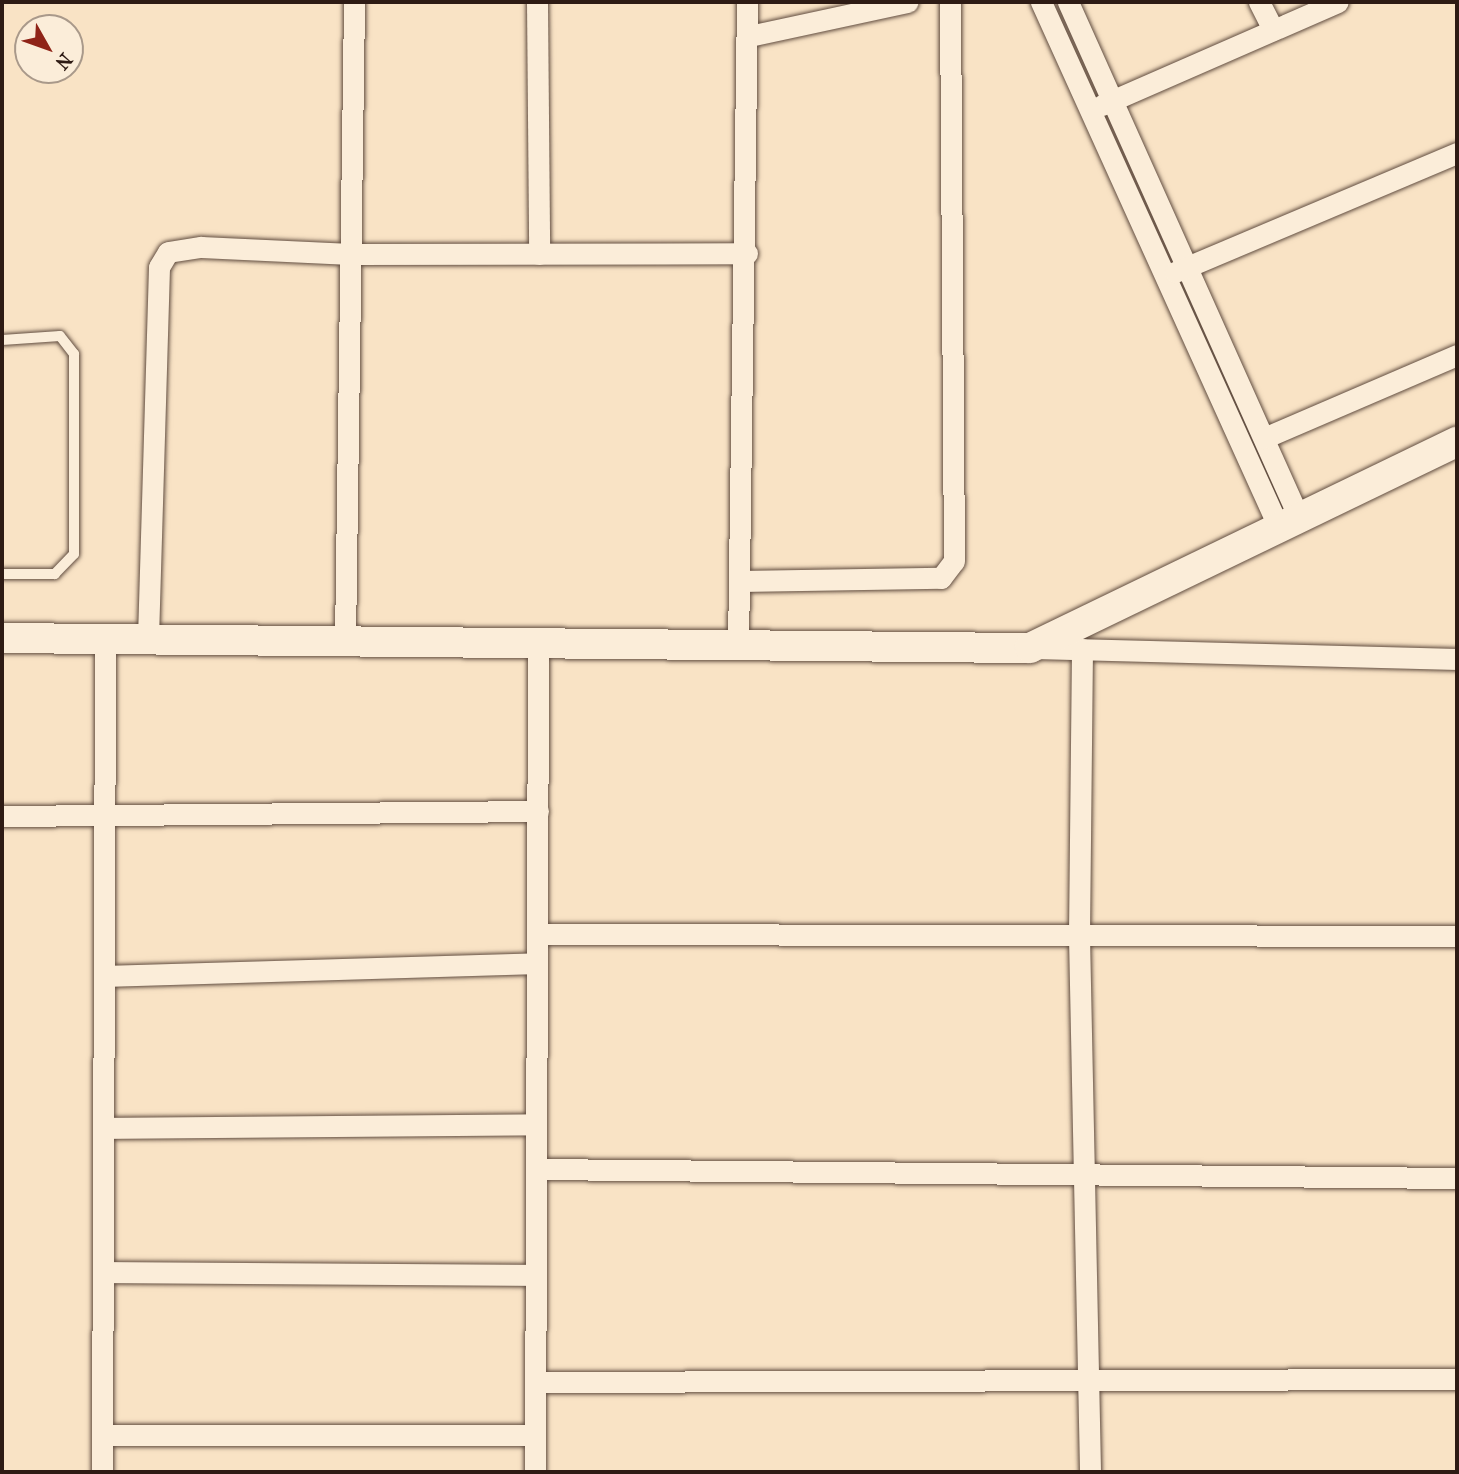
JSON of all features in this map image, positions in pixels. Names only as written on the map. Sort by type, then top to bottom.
[{"type":"street","points":[[345,641],[354,2]]},
{"type":"street","points":[[537,2],[539,254]]},
{"type":"street","points":[[738,647],[747,253],[747,2]]},
{"type":"street","points":[[749,36],[907,2]]},
{"type":"street","points":[[740,580],[942,578],[954,561],[950,2]]},
{"type":"street","points":[[1041,2],[1164,277],[1289,523]]},
{"type":"street","points":[[1068,2],[1115,100],[1186,267],[1264,438],[1289,523]]},
{"type":"street","points":[[1259,2],[1273,30]]},
{"type":"street","points":[[1089,110],[1338,2]]},
{"type":"street","points":[[1164,277],[1457,153]]},
{"type":"street","points":[[148,638],[161,258],[201,247],[351,254],[747,253]]},
{"type":"street","points":[[1264,438],[1457,355]]},
{"type":"street","points":[[1030,648],[1457,442]]},
{"type":"street","points":[[102,1472],[106,1272],[105,637]]},
{"type":"street","points":[[2,638],[1030,648],[1457,659]]},
{"type":"street","points":[[535,1472],[538,644]]},
{"type":"street","points":[[1082,649],[1079,936],[1090,1472]]},
{"type":"street","points":[[2,816],[538,811]]},
{"type":"street","points":[[537,934],[1457,936]]},
{"type":"street","points":[[105,976],[537,963]]},
{"type":"street","points":[[105,1128],[536,1124]]},
{"type":"street","points":[[536,1169],[1084,1177],[1457,1178]]},
{"type":"street","points":[[106,1272],[536,1275]]},
{"type":"street","points":[[536,1382],[1088,1378],[1457,1379]]},
{"type":"street","points":[[103,1435],[535,1434]]},
{"type":"lane","points":[[2,340],[60,336],[74,355],[74,554],[55,574],[2,574]]}]
